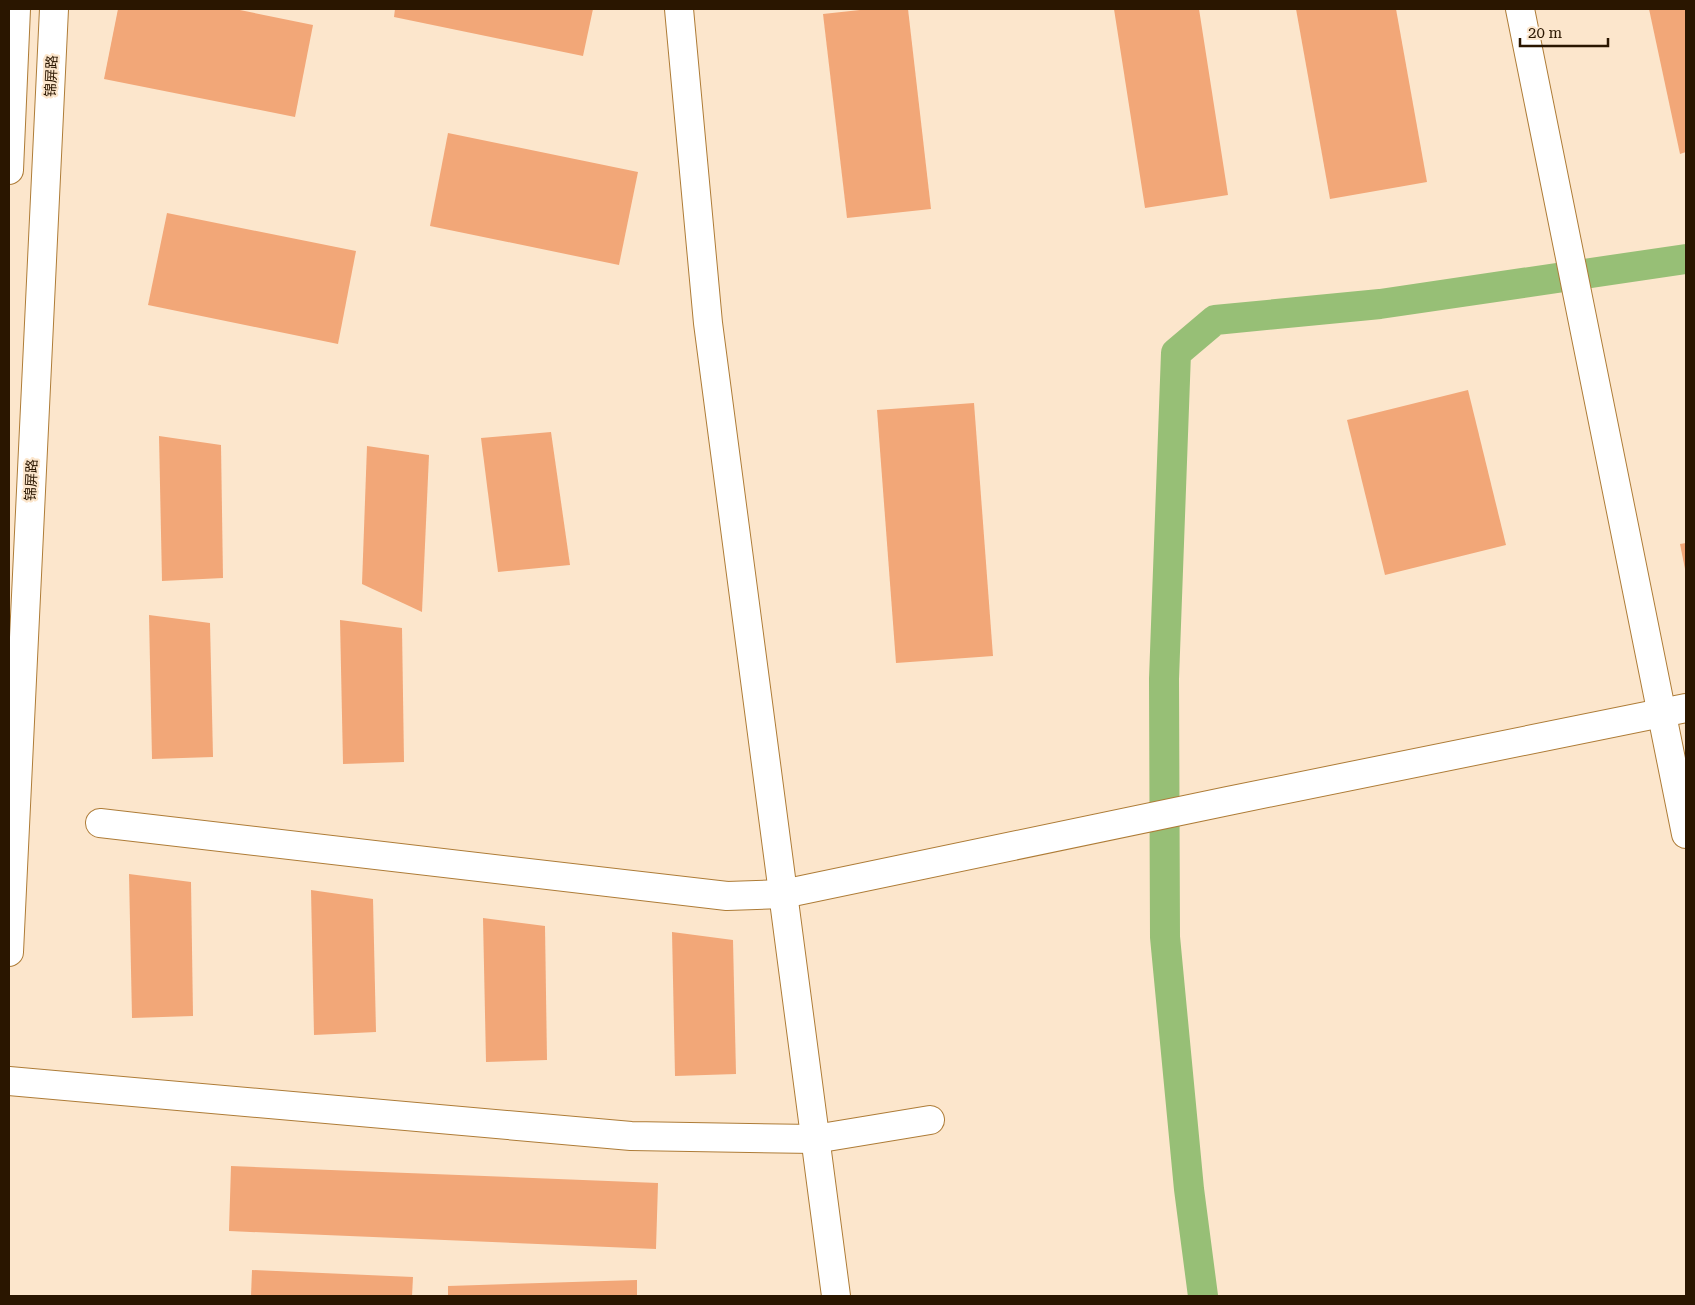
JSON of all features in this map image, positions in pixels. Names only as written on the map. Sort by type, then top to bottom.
[{"type":"street","points":[[9,170],[16,9]]},
{"type":"street","name":"锦屏路","points":[[9,952],[54,9]]},
{"type":"street","points":[[678,9],[708,323],[836,1296]]},
{"type":"street","points":[[1520,9],[1592,363],[1674,711],[1686,834]]},
{"type":"street","points":[[100,823],[728,896],[783,894],[1228,801],[1674,711]]},
{"type":"street","points":[[9,1081],[631,1136],[815,1139],[930,1120]]},
{"type":"building","points":[[118,9],[235,9],[313,25],[295,117],[104,79]]},
{"type":"building","points":[[395,9],[593,9],[583,56],[394,17]]},
{"type":"building","points":[[869,9],[908,9],[931,209],[847,218],[823,14]]},
{"type":"building","points":[[1114,9],[1199,9],[1228,195],[1145,208]]},
{"type":"building","points":[[1296,9],[1396,9],[1427,182],[1330,199]]},
{"type":"building","points":[[1649,9],[1686,9],[1686,152],[1680,154]]},
{"type":"building","points":[[448,133],[638,172],[619,265],[430,226]]},
{"type":"building","points":[[167,213],[356,251],[338,344],[148,305]]},
{"type":"building","points":[[1468,390],[1506,545],[1385,575],[1347,420]]},
{"type":"building","points":[[974,403],[993,656],[896,663],[877,410]]},
{"type":"building","points":[[551,432],[570,565],[498,572],[481,438]]},
{"type":"building","points":[[159,436],[221,445],[223,578],[162,581]]},
{"type":"building","points":[[367,446],[429,455],[422,612],[362,584]]},
{"type":"building","points":[[1686,543],[1686,569],[1685,569],[1680,544]]},
{"type":"building","points":[[149,615],[210,623],[213,757],[152,759]]},
{"type":"building","points":[[340,620],[402,628],[404,762],[343,764]]},
{"type":"building","points":[[129,874],[191,882],[193,1016],[132,1018]]},
{"type":"building","points":[[311,890],[373,899],[376,1032],[314,1035]]},
{"type":"building","points":[[483,918],[545,926],[547,1060],[486,1062]]},
{"type":"building","points":[[672,932],[733,940],[736,1074],[675,1076]]},
{"type":"building","points":[[231,1166],[658,1183],[656,1249],[229,1231]]},
{"type":"building","points":[[252,1270],[413,1277],[412,1296],[251,1296]]},
{"type":"building","points":[[637,1280],[637,1296],[448,1296],[448,1286]]},
{"type":"waterway","points":[[1203,1296],[1189,1189],[1165,937],[1164,679],[1176,353],[1215,320],[1380,304],[1686,259]]}]
